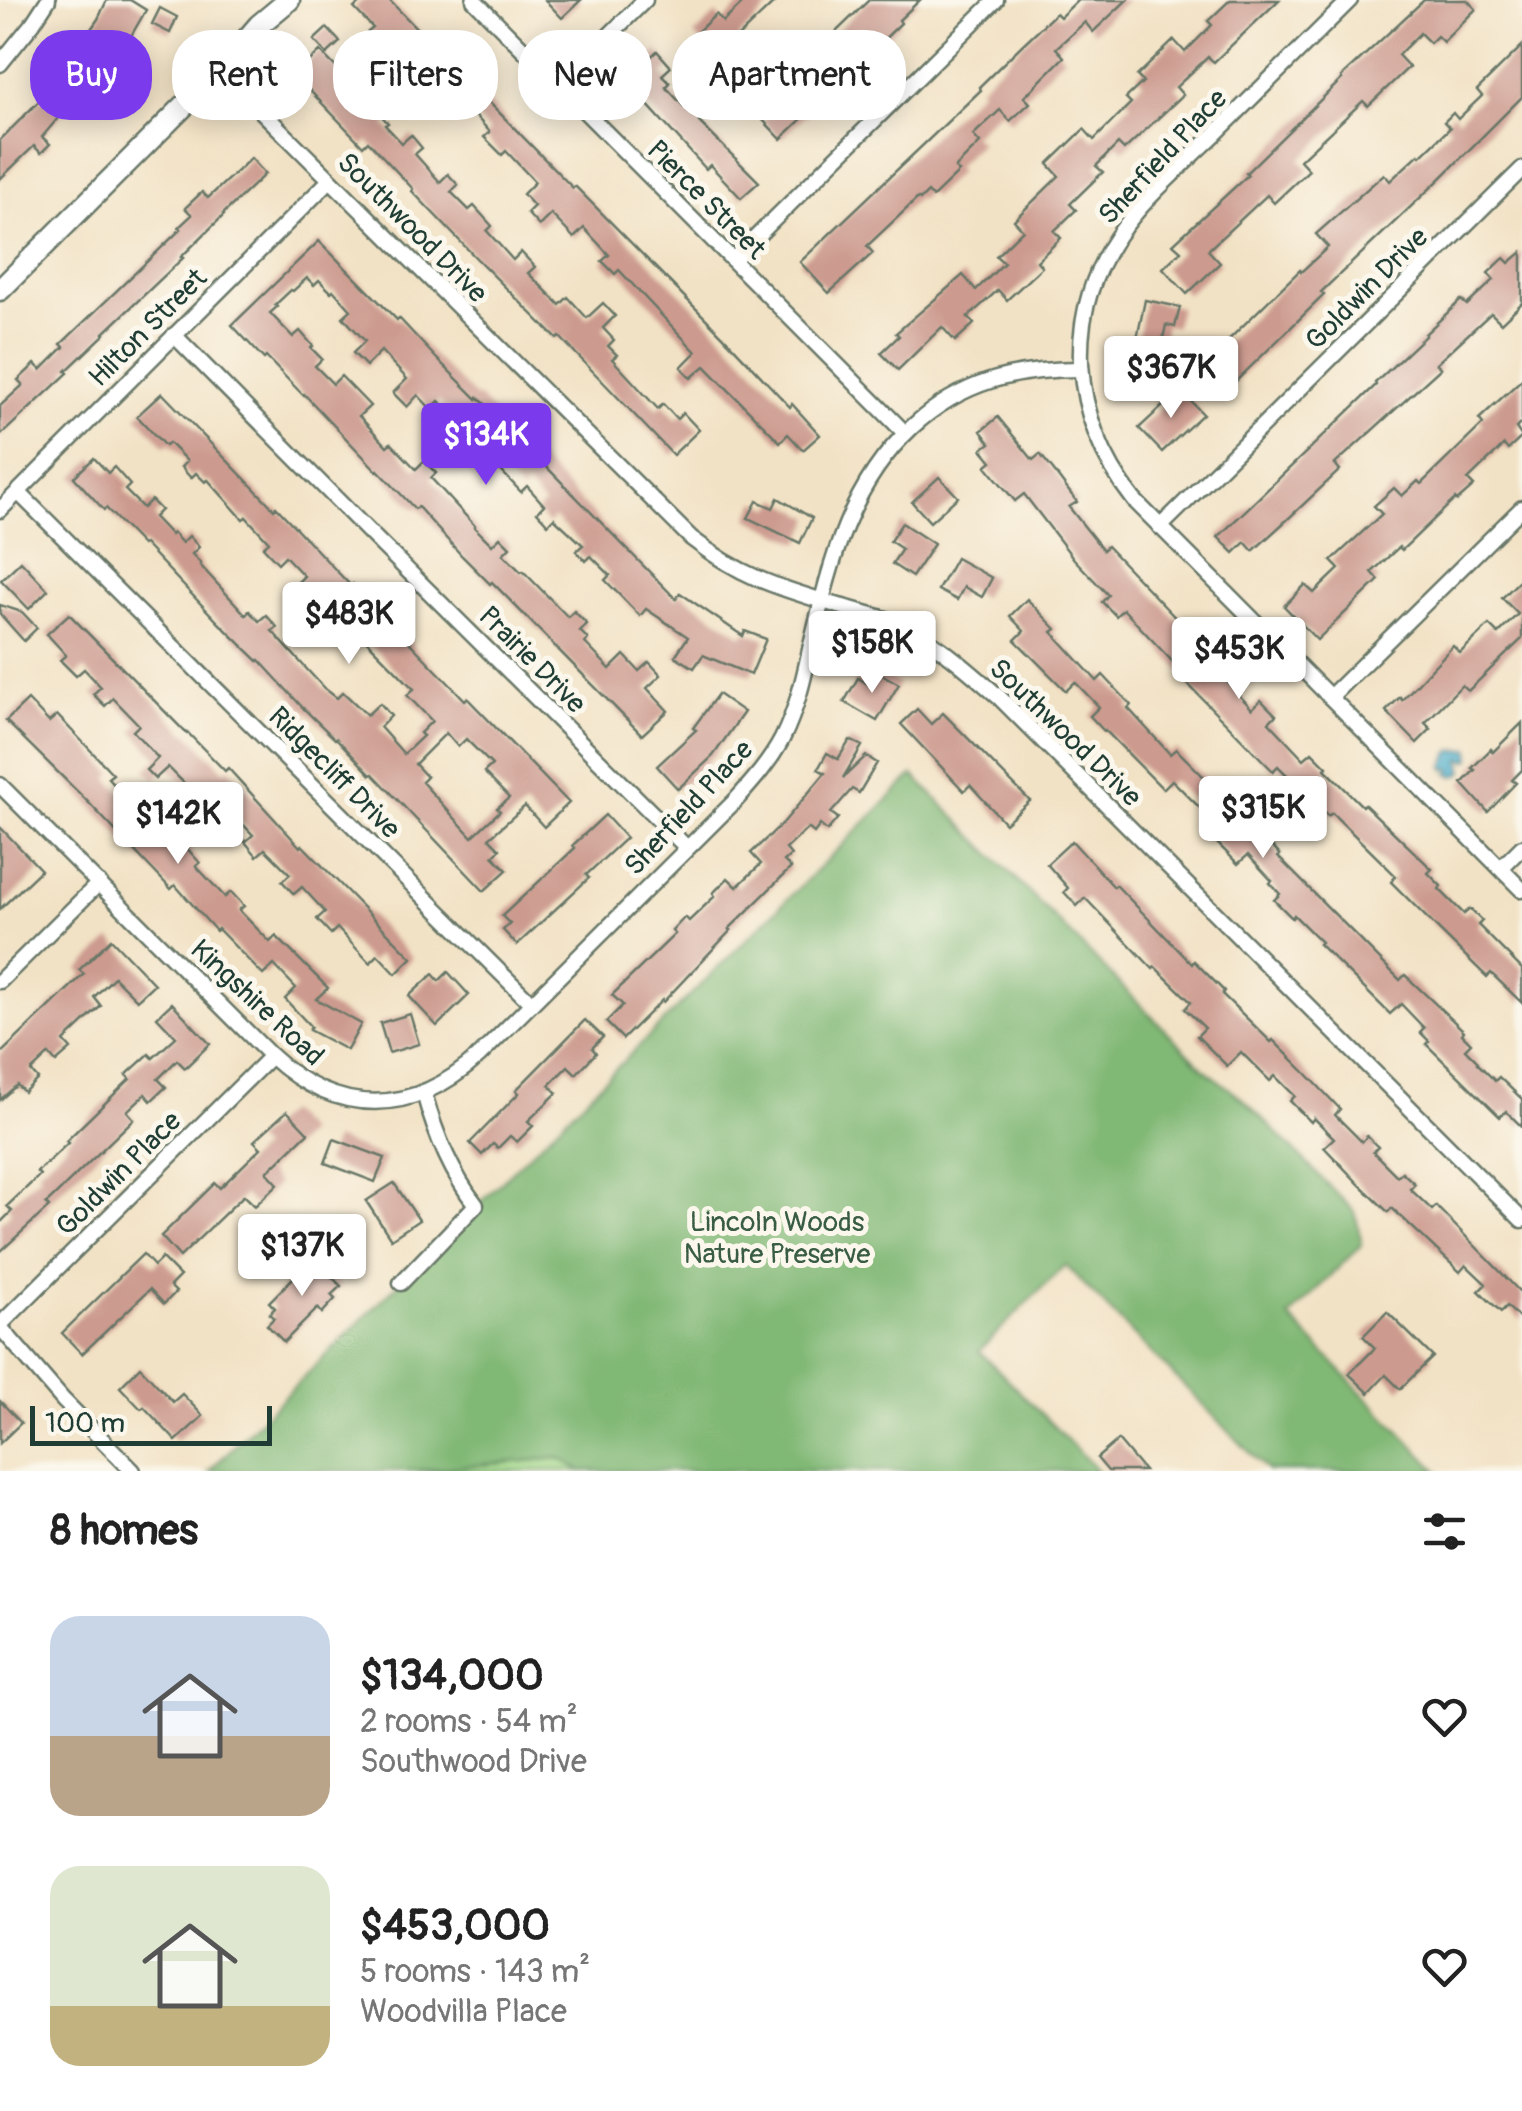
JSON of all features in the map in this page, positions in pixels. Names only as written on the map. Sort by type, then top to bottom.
[{"type":"main road","points":[[255,30],[289,0]]},
{"type":"main road","points":[[0,290],[172,118]]},
{"type":"street","points":[[0,64],[48,0]]},
{"type":"street","name":"Pierce Street","points":[[474,0],[518,45]]},
{"type":"street","points":[[615,30],[645,0]]},
{"type":"street","points":[[733,260],[996,0]]},
{"type":"street","name":"Sherfield Place","points":[[424,1094],[461,1072],[752,783],[782,738],[798,696],[822,600],[856,500],[874,470],[905,433],[938,406],[989,380],[1027,371],[1081,369],[1084,324],[1095,279],[1124,227],[1350,0]]},
{"type":"street","name":"Southwood Drive","points":[[270,120],[712,555],[754,578],[891,621],[953,658],[1000,698],[1522,1220]]},
{"type":"street","name":"Pierce Street","points":[[593,120],[905,433]]},
{"type":"street","name":"Goldwin Drive","points":[[1160,527],[1522,169]]},
{"type":"street","name":"Hilton Street","points":[[0,510],[330,180]]},
{"type":"street","name":"Prairie Drive","points":[[174,335],[687,848]]},
{"type":"street","points":[[1081,369],[1083,394],[1102,452],[1128,492],[1522,890]]},
{"type":"street","name":"Ridgecliff Drive","points":[[18,492],[531,1003]]},
{"type":"street","points":[[1330,698],[1522,508]]},
{"type":"street","name":"Kingshire Road","points":[[0,785],[271,1056],[304,1082],[344,1098],[374,1102],[424,1094]]},
{"type":"street","points":[[1501,868],[1522,847]]},
{"type":"street","points":[[0,981],[98,882]]},
{"type":"street","name":"Goldwin Place","points":[[0,1326],[271,1056]]},
{"type":"street","points":[[400,1283],[476,1205],[453,1172],[424,1094]]},
{"type":"street","points":[[0,1326],[45,1380],[133,1471]]},
{"type":"green space","name":"Lincoln Woods Nature Preserve","points":[[913,775],[1203,1068],[1245,1101],[1355,1212],[1362,1244],[1289,1317],[1438,1471],[1268,1471],[1065,1265],[979,1351],[1098,1471],[583,1471],[560,1458],[408,1471],[209,1471]]},
{"type":"green space","points":[[560,1458],[583,1471],[408,1471]]},
{"type":"water","points":[[1470,749],[1471,759],[1461,760],[1463,771],[1459,775],[1449,774],[1452,770],[1444,767],[1450,752]]},
{"type":"building","points":[[107,0],[130,0],[146,10],[134,30],[90,30]]},
{"type":"building","points":[[363,0],[389,0],[418,30],[370,30],[373,28],[354,8]]},
{"type":"building","points":[[545,0],[581,0],[562,18]]},
{"type":"building","points":[[746,0],[777,0],[745,30],[699,30],[716,14],[723,22]]},
{"type":"building","points":[[869,0],[920,0],[894,30],[838,30]]},
{"type":"building","points":[[1078,0],[1127,0],[1093,32],[1085,22],[1056,48],[1064,57],[1024,97],[1030,103],[1010,121],[1000,110],[973,135],[980,143],[955,168],[959,172],[933,197],[928,192],[918,198],[867,246],[873,253],[829,293],[800,262],[1056,13],[1060,17]]},
{"type":"building","points":[[1230,0],[1279,0],[1214,62],[1208,57],[1176,87],[1183,95],[1124,150],[1118,144],[1096,166],[1103,172],[1070,204],[1076,210],[1054,231],[1061,238],[1037,261],[1042,267],[1007,300],[998,290],[968,317],[974,324],[955,341],[942,327],[898,370],[881,353],[899,336],[896,333],[963,275],[976,290],[1004,263],[996,256],[1023,230],[1014,220],[1059,176],[1048,164],[1084,129],[1094,140],[1131,103],[1126,98],[1143,82],[1137,76],[1174,40],[1185,52]]},
{"type":"building","points":[[1424,0],[1467,0],[1476,9],[1443,42],[1437,36],[1430,43],[1420,33],[1398,55],[1409,67],[1368,106],[1363,101],[1300,160],[1309,170],[1274,203],[1267,195],[1208,250],[1220,263],[1187,294],[1163,268],[1181,251],[1173,244]]},
{"type":"building","points":[[160,8],[177,17],[170,33],[152,24]]},
{"type":"building","points":[[327,28],[333,34],[333,48],[327,54],[314,40]]},
{"type":"building","points":[[1522,46],[1522,97],[1321,292],[1324,295],[1229,388],[1215,372],[1225,362],[1216,352],[1328,247],[1316,234],[1384,174],[1390,181],[1421,156],[1450,128],[1444,122],[1453,113],[1458,119],[1482,96],[1477,90]]},
{"type":"building","points":[[320,51],[333,64],[333,115],[313,94],[313,58]]},
{"type":"building","points":[[657,51],[671,67],[662,75],[670,83],[666,87],[672,94],[672,120],[701,120],[759,182],[741,198],[710,165],[706,169],[652,110],[652,56]]},
{"type":"building","points":[[30,110],[30,120],[56,120],[42,137],[50,144],[41,153],[34,146],[0,179],[0,140]]},
{"type":"building","points":[[498,111],[820,435],[803,450],[788,434],[780,442],[705,366],[691,378],[681,367],[696,352],[619,270],[615,274],[602,261],[609,255],[584,228],[574,238],[551,214],[539,226],[527,213],[534,206],[523,194],[535,182],[506,151],[502,155],[484,137],[490,132],[479,120],[498,120]]},
{"type":"building","points":[[338,120],[385,120],[385,125],[402,143],[411,135],[422,148],[415,154],[440,182],[448,174],[458,185],[451,192],[469,210],[474,206],[492,226],[487,231],[513,260],[521,252],[535,267],[528,273],[560,305],[568,297],[587,318],[603,303],[615,316],[603,328],[614,340],[608,346],[617,355],[612,359],[658,409],[663,404],[677,419],[683,413],[699,430],[673,455],[560,337],[557,339],[478,260],[368,141],[363,146]]},
{"type":"building","points":[[763,120],[801,120],[781,139]]},
{"type":"building","points":[[251,158],[265,174],[68,373],[0,436],[0,406],[23,385],[18,380],[35,364],[41,370],[64,347],[61,344],[181,229],[192,215],[185,208],[202,192],[208,198]]},
{"type":"building","points":[[319,241],[676,599],[680,593],[743,636],[745,631],[766,639],[751,675],[703,655],[694,668],[675,656],[688,637],[646,609],[640,616],[605,580],[610,575],[591,556],[586,561],[576,551],[583,545],[554,518],[548,524],[537,512],[544,505],[527,486],[521,492],[475,443],[471,447],[459,434],[466,427],[448,407],[439,401],[431,409],[418,395],[407,407],[393,393],[407,379],[381,351],[366,366],[353,353],[365,341],[343,317],[351,310],[333,290],[319,280],[314,285],[307,278],[291,290],[270,313],[293,337],[300,331],[322,359],[315,366],[333,384],[341,376],[370,406],[359,416],[387,446],[391,443],[416,469],[424,461],[436,473],[431,478],[492,545],[500,537],[510,547],[503,554],[521,572],[568,617],[574,611],[587,624],[580,631],[588,639],[585,643],[610,669],[624,655],[639,671],[649,662],[661,675],[647,688],[668,711],[642,735],[418,507],[415,509],[304,394],[264,359],[232,325]]},
{"type":"building","points":[[1522,252],[1522,303],[1501,323],[1491,313],[1436,364],[1441,368],[1335,464],[1340,470],[1253,551],[1245,542],[1234,553],[1218,537],[1461,300],[1467,305],[1494,280],[1488,273],[1504,258],[1509,263]]},
{"type":"building","points":[[1145,300],[1180,307],[1175,327],[1166,325],[1158,363],[1133,358]]},
{"type":"building","points":[[1522,379],[1522,422],[1516,428],[1522,437],[1508,450],[1504,445],[1468,480],[1474,486],[1372,572],[1379,580],[1317,640],[1284,606],[1305,585],[1314,593],[1339,569],[1331,561],[1382,514],[1374,506],[1394,488],[1402,496],[1418,481],[1421,484],[1483,424],[1479,419]]},
{"type":"building","points":[[1180,390],[1203,414],[1162,452],[1139,428]]},
{"type":"building","points":[[162,393],[569,803],[544,827],[525,806],[489,838],[500,849],[493,856],[507,870],[484,891],[373,774],[74,477],[94,458],[108,473],[114,467],[130,485],[125,490],[143,508],[151,500],[161,510],[154,517],[171,535],[182,543],[189,536],[199,547],[192,554],[246,615],[249,611],[259,621],[266,615],[277,627],[272,631],[324,688],[337,698],[343,692],[367,715],[380,703],[391,716],[380,727],[404,754],[423,736],[420,733],[432,721],[407,695],[414,689],[353,627],[346,634],[335,622],[342,615],[324,595],[313,587],[306,593],[297,583],[304,576],[285,556],[278,563],[263,547],[269,542],[246,517],[243,519],[208,480],[205,482],[196,473],[191,478],[181,467],[187,461],[169,443],[165,446],[137,416]],"holes":[[[446,733],[458,747],[466,739],[492,765],[484,772],[509,798],[472,837],[422,782],[427,777],[415,764]]]},
{"type":"building","points":[[998,417],[1033,460],[1040,454],[1053,470],[1077,502],[1069,507],[1103,550],[1107,546],[1224,664],[1217,671],[1252,709],[1261,700],[1276,715],[1269,722],[1304,759],[1312,752],[1362,806],[1432,869],[1428,873],[1441,886],[1439,889],[1464,914],[1470,909],[1482,921],[1478,925],[1522,969],[1522,1003],[1491,973],[1487,977],[1391,882],[1396,876],[1332,813],[1328,816],[1278,766],[1273,771],[1180,676],[1183,673],[1123,609],[1116,616],[1102,602],[1108,595],[1074,559],[1024,494],[1015,501],[986,466],[992,461],[982,449],[990,443],[981,431]]},
{"type":"building","points":[[939,477],[958,497],[930,522],[912,502]]},
{"type":"building","points":[[778,498],[812,518],[800,543],[748,518],[757,501],[773,508]]},
{"type":"building","points":[[902,523],[934,544],[912,577],[892,564],[902,549],[890,541]]},
{"type":"building","points":[[956,558],[992,578],[982,597],[964,587],[957,600],[938,590]]},
{"type":"building","points":[[21,561],[48,590],[29,609],[1,580]]},
{"type":"building","points":[[1522,578],[1522,639],[1468,691],[1462,685],[1425,723],[1431,729],[1417,743],[1386,711],[1400,697],[1402,700],[1453,646],[1460,653],[1489,625],[1498,634],[1518,614],[1502,598]]},
{"type":"building","points":[[1027,599],[1097,681],[1103,675],[1131,705],[1128,708],[1170,754],[1176,749],[1400,980],[1405,975],[1464,1031],[1462,1034],[1471,1043],[1465,1049],[1495,1081],[1499,1077],[1522,1099],[1522,1127],[1506,1111],[1500,1117],[1426,1044],[1429,1041],[1420,1032],[1424,1028],[1401,1004],[1390,1014],[1294,915],[1292,918],[1274,900],[1280,894],[1272,881],[1248,855],[1238,864],[1202,828],[1211,819],[1172,780],[1163,789],[1104,731],[1090,716],[1099,707],[1075,682],[1066,691],[1015,640],[1024,631],[1010,616]]},
{"type":"building","points":[[0,605],[22,612],[37,628],[24,641],[0,614]]},
{"type":"building","points":[[69,614],[225,771],[228,768],[300,847],[412,958],[396,974],[378,955],[370,963],[337,928],[331,934],[317,919],[325,912],[302,887],[294,894],[282,881],[290,874],[265,849],[257,856],[245,842],[253,835],[236,817],[233,820],[226,812],[220,818],[207,805],[194,817],[182,805],[195,794],[168,767],[155,779],[146,770],[158,758],[133,731],[139,725],[113,698],[105,706],[93,694],[101,687],[84,669],[76,676],[60,660],[66,655],[47,634]]},
{"type":"building","points":[[879,673],[899,684],[877,721],[844,702],[858,678],[871,686]]},
{"type":"building","points":[[718,694],[744,712],[713,756],[678,789],[657,766],[696,730],[693,728]]},
{"type":"building","points":[[28,700],[49,722],[57,715],[113,774],[108,778],[136,808],[143,801],[200,863],[196,866],[225,897],[231,892],[244,906],[239,910],[270,942],[276,936],[328,988],[316,999],[361,1024],[347,1050],[309,1030],[311,1027],[285,999],[296,988],[274,965],[263,975],[175,885],[171,889],[6,721]]},
{"type":"building","points":[[917,709],[931,724],[943,713],[1030,801],[1005,823],[970,785],[964,791],[901,724]]},
{"type":"building","points":[[1522,723],[1522,770],[1512,780],[1516,783],[1488,812],[1462,783],[1491,749],[1493,752]]},
{"type":"building","points":[[850,740],[862,746],[843,778],[866,756],[877,763],[859,793],[852,789],[831,813],[838,818],[827,831],[820,825],[814,833],[808,828],[786,849],[791,855],[784,861],[791,868],[623,1039],[606,1022],[623,1005],[612,995],[675,934],[672,931],[685,917],[689,921],[715,896],[713,893],[728,878],[737,887],[761,864],[751,853],[783,823],[825,773],[818,769],[827,753],[838,759]]},
{"type":"building","points":[[605,815],[626,838],[517,945],[503,930],[510,924],[502,916]]},
{"type":"building","points":[[0,827],[41,870],[0,909]]},
{"type":"building","points":[[1072,841],[1114,887],[1303,1070],[1340,1109],[1335,1115],[1362,1142],[1367,1136],[1378,1147],[1373,1152],[1397,1176],[1402,1172],[1415,1184],[1410,1189],[1432,1210],[1436,1206],[1522,1294],[1522,1321],[1507,1306],[1501,1312],[1479,1291],[1486,1284],[1466,1265],[1460,1272],[1392,1208],[1388,1212],[1359,1184],[1324,1147],[1334,1138],[1290,1101],[1295,1096],[1275,1076],[1270,1081],[1241,1052],[1227,1066],[1197,1036],[1205,1028],[1185,1009],[1191,1002],[1153,969],[1085,898],[1077,906],[1064,892],[1068,888],[1047,864]]},
{"type":"building","points":[[111,939],[154,984],[137,1000],[114,977],[94,997],[101,1006],[64,1041],[71,1049],[56,1062],[49,1054],[31,1071],[38,1079],[24,1092],[17,1085],[0,1100],[0,1054],[84,974],[79,970]]},
{"type":"building","points":[[448,972],[469,995],[437,1026],[409,996],[433,974],[439,981]]},
{"type":"building","points":[[172,1003],[210,1044],[185,1068],[177,1060],[158,1079],[166,1087],[151,1101],[145,1094],[127,1111],[134,1119],[0,1252],[0,1223],[12,1211],[7,1206],[130,1079],[126,1075],[176,1037],[157,1017]]},
{"type":"building","points":[[410,1014],[419,1044],[389,1053],[380,1023]]},
{"type":"building","points":[[585,1020],[603,1037],[592,1048],[596,1053],[576,1074],[568,1066],[549,1085],[557,1093],[528,1121],[533,1126],[517,1142],[510,1136],[498,1148],[493,1144],[482,1155],[470,1143]]},
{"type":"building","points":[[287,1111],[308,1133],[267,1172],[278,1184],[255,1206],[244,1195],[180,1257],[161,1236],[215,1183],[220,1188],[261,1148],[254,1141]]},
{"type":"building","points":[[334,1139],[385,1158],[375,1182],[325,1163]]},
{"type":"building","points":[[394,1183],[419,1220],[391,1239],[366,1201]]},
{"type":"building","points":[[143,1254],[154,1266],[162,1258],[180,1276],[170,1286],[176,1292],[164,1304],[150,1289],[82,1354],[62,1333]]},
{"type":"building","points":[[313,1258],[341,1286],[322,1313],[318,1308],[284,1342],[267,1325],[274,1318],[269,1314],[275,1308],[269,1302]]},
{"type":"building","points":[[1387,1312],[1433,1357],[1400,1389],[1386,1375],[1369,1393],[1349,1374],[1375,1348],[1363,1336]]},
{"type":"building","points":[[140,1367],[173,1402],[182,1394],[203,1416],[176,1441],[120,1387]]},
{"type":"building","points":[[0,1401],[21,1423],[0,1443]]},
{"type":"building","points":[[1118,1440],[1144,1471],[1108,1471],[1097,1458]]}]
